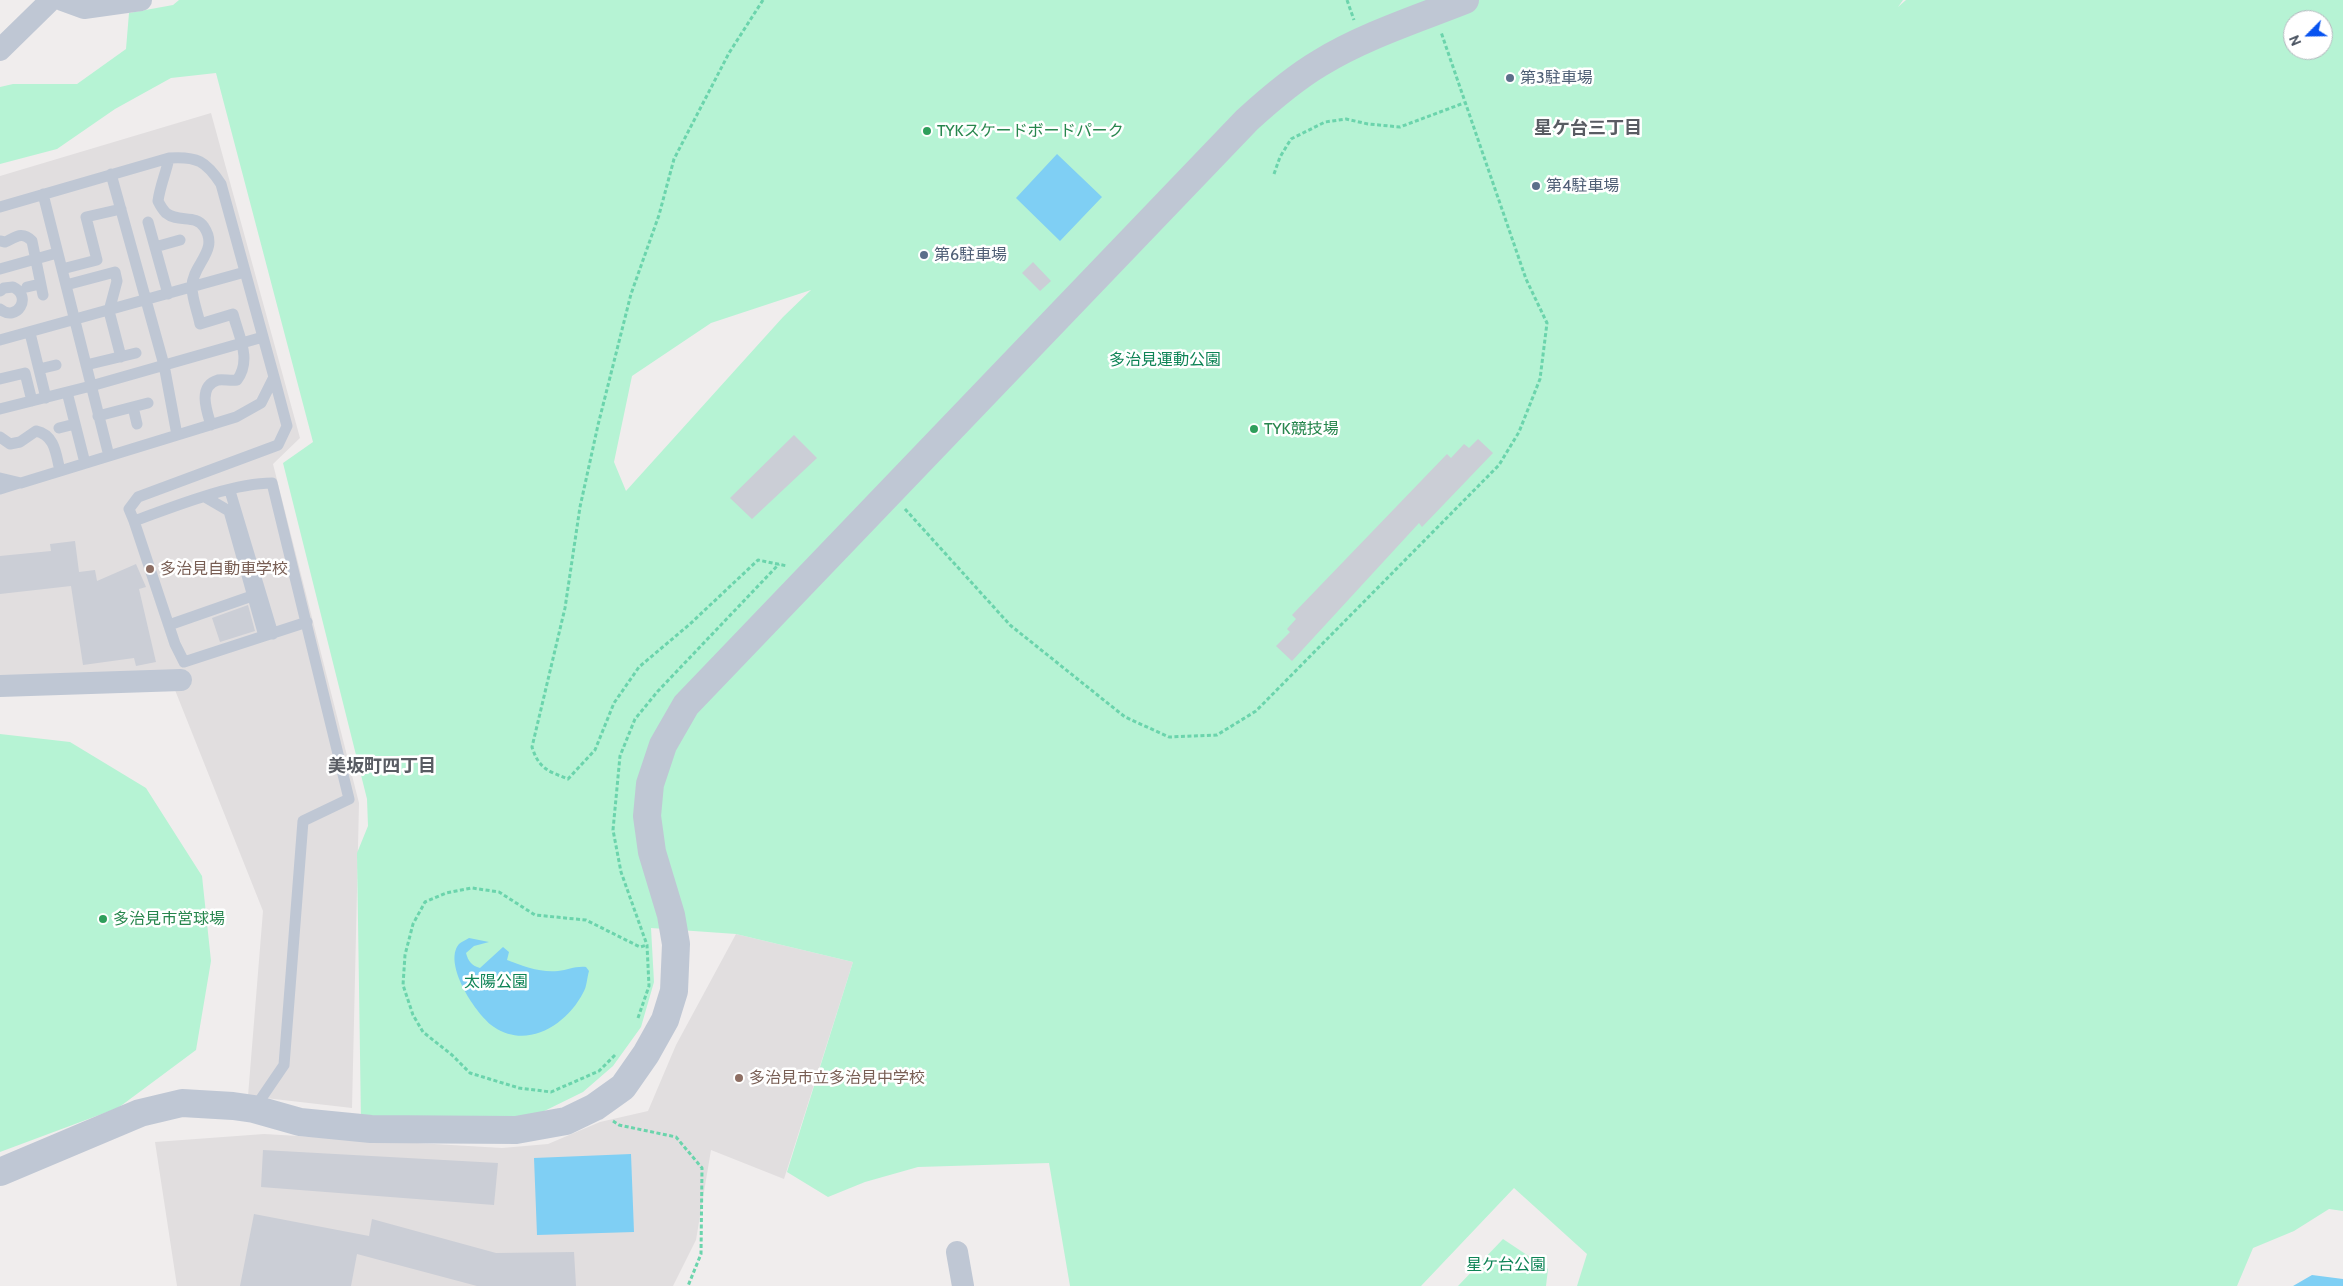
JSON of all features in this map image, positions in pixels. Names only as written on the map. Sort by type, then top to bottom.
[{"type":"street","points":[[0,50],[51,0]]},
{"type":"street","points":[[62,0],[84,8],[141,0]]},
{"type":"street","points":[[0,1172],[140,1114],[182,1103],[254,1109],[300,1122],[371,1129],[516,1130],[566,1120],[595,1107],[623,1087],[646,1054],[665,1020],[674,991],[674,934],[671,915],[652,852],[647,816],[650,784],[663,745],[686,705],[1247,120],[1283,88],[1320,62],[1362,42],[1465,0]]},
{"type":"street","points":[[0,686],[181,680]]},
{"type":"street","points":[[957,1252],[963,1286]]},
{"type":"lane","points":[[0,207],[169,158],[188,156],[210,167],[221,184],[286,426],[278,445],[138,497],[129,509],[169,625],[184,662],[307,622]]},
{"type":"lane","points":[[169,158],[166,174],[160,186],[158,201],[167,214],[180,220],[194,219],[204,225],[210,239],[206,258],[196,271],[192,287],[200,324],[233,314],[245,360],[244,371],[237,380],[218,380],[209,386],[204,400],[211,425]]},
{"type":"lane","points":[[112,174],[164,365],[177,435]]},
{"type":"lane","points":[[43,194],[109,456]]},
{"type":"lane","points":[[62,269],[97,260],[86,217],[121,209]]},
{"type":"lane","points":[[148,222],[168,294]]},
{"type":"lane","points":[[0,241],[4,242],[20,234],[26,235],[32,241],[34,259],[42,290],[27,287]]},
{"type":"lane","points":[[155,247],[180,240]]},
{"type":"lane","points":[[0,309],[5,313],[13,313],[22,305],[20,292],[13,287],[3,290],[1,268],[57,253]]},
{"type":"lane","points":[[66,285],[115,272],[117,281],[109,310],[121,357]]},
{"type":"lane","points":[[0,340],[245,272]]},
{"type":"lane","points":[[30,333],[46,398]]},
{"type":"lane","points":[[0,409],[91,386],[263,336]]},
{"type":"lane","points":[[86,365],[136,353]]},
{"type":"lane","points":[[39,369],[56,365]]},
{"type":"lane","points":[[0,379],[25,373],[32,401]]},
{"type":"lane","points":[[0,489],[236,417],[261,403],[274,377]]},
{"type":"lane","points":[[66,392],[85,463]]},
{"type":"lane","points":[[98,416],[148,403]]},
{"type":"lane","points":[[133,407],[137,424]]},
{"type":"lane","points":[[59,428],[75,424]]},
{"type":"lane","points":[[0,438],[10,444],[20,442],[36,431],[45,433],[53,442],[60,471]]},
{"type":"lane","points":[[0,478],[21,483]]},
{"type":"lane","points":[[134,521],[205,497],[259,483],[272,483],[349,799],[303,821],[284,1066],[254,1109]]},
{"type":"lane","points":[[230,491],[268,635]]},
{"type":"lane","points":[[205,497],[229,511],[252,596],[268,635]]},
{"type":"lane","points":[[169,625],[252,596]]},
{"type":"path","points":[[763,0],[729,53],[674,159],[659,215],[631,294],[598,425],[580,508],[565,608],[532,747],[537,762],[551,772],[568,779],[595,750],[614,703],[639,667],[690,624],[758,560],[780,564],[810,574]]},
{"type":"path","points":[[891,493],[1010,625],[1125,717],[1169,737],[1217,735],[1256,712],[1499,465],[1519,432],[1540,379],[1547,323],[1526,279],[1434,12]]},
{"type":"path","points":[[1274,174],[1280,157],[1291,139],[1325,122],[1346,119],[1368,124],[1400,127],[1464,103]]},
{"type":"path","points":[[635,1023],[649,986],[647,945],[621,872],[613,830],[620,756],[635,719],[658,691],[780,564]]},
{"type":"path","points":[[618,1052],[599,1071],[551,1092],[501,1084],[470,1073],[452,1055],[422,1032],[413,1015],[403,985],[405,955],[411,932],[425,902],[446,893],[472,888],[499,892],[535,915],[586,920],[640,947],[647,945]]},
{"type":"path","points":[[595,1107],[619,1125],[676,1136],[702,1168],[701,1254],[688,1286]]},
{"type":"shaded area","name":"多治見自動車学校","points":[[211,113],[300,438],[273,464],[359,803],[352,1108],[248,1096],[263,911],[169,675],[0,679],[0,176]]},
{"type":"shaded area","name":"多治見市立多治見中学校","points":[[736,934],[853,962],[784,1179],[711,1150],[696,1240],[673,1286],[177,1286],[155,1142],[264,1134],[502,1148],[548,1144],[600,1122],[648,1111],[676,1045]]},
{"type":"green space","points":[[179,0],[1903,0],[1898,7],[1906,0],[2343,0],[2343,1211],[2329,1209],[2294,1231],[2253,1248],[2237,1286],[1577,1286],[1587,1254],[1514,1188],[1421,1286],[1070,1286],[1049,1163],[918,1167],[865,1182],[828,1197],[787,1172],[853,962],[736,934],[651,928],[654,982],[641,1027],[613,1066],[583,1092],[524,1121],[361,1122],[357,853],[368,826],[367,799],[283,463],[313,442],[216,73],[171,78],[115,109],[57,149],[0,164],[0,87],[13,84],[77,84],[126,49],[129,13],[173,5]],"holes":[[[811,290],[783,317],[626,491],[614,462],[632,376],[711,323]]]},
{"type":"green space","name":"多治見市営球場","points":[[0,734],[70,742],[146,788],[202,876],[211,961],[196,1050],[118,1108],[0,1152]]},
{"type":"green space","name":"星ケ台公園","points":[[1503,1239],[1548,1269],[1546,1286],[1458,1286]]},
{"type":"water","points":[[1057,154],[1102,197],[1060,241],[1016,198]]},
{"type":"water","points":[[469,938],[489,942],[474,946],[466,953],[471,963],[477,967],[480,968],[503,947],[509,952],[507,960],[532,968],[552,971],[586,967],[589,971],[584,991],[567,1015],[545,1030],[533,1035],[520,1036],[507,1033],[494,1027],[479,1012],[458,976],[455,953],[459,944]]},
{"type":"water","points":[[631,1154],[634,1232],[537,1235],[534,1158]]},
{"type":"water","points":[[2312,1275],[2343,1279],[2343,1286],[2293,1286]]},
{"type":"building","points":[[1033,262],[1051,281],[1040,291],[1022,273]]},
{"type":"building","points":[[794,435],[817,458],[752,519],[730,498]]},
{"type":"building","points":[[1478,439],[1493,453],[1422,527],[1419,523],[1292,661],[1276,646],[1290,632],[1287,629],[1296,619],[1292,615],[1447,454],[1451,458],[1464,444],[1469,448]]},
{"type":"building","points":[[75,541],[79,572],[95,570],[97,581],[136,564],[146,587],[139,589],[156,662],[136,666],[134,658],[83,665],[71,586],[0,594],[0,556],[51,551],[50,544]]},
{"type":"building","points":[[248,605],[255,631],[220,642],[212,618]]},
{"type":"building","points":[[263,1150],[498,1163],[494,1205],[261,1187]]},
{"type":"building","points":[[254,1214],[369,1236],[372,1219],[496,1253],[574,1252],[576,1286],[477,1286],[357,1254],[351,1286],[240,1286]]},
{"type":"place","name":"第3駐車場","points":[[1510,78]]},
{"type":"place","name":"TYKスケードボードパーク","points":[[927,131]]},
{"type":"place","name":"第4駐車場","points":[[1536,186]]},
{"type":"place","name":"第6駐車場","points":[[924,255]]},
{"type":"place","name":"TYK競技場","points":[[1254,429]]},
{"type":"place","name":"多治見自動車学校","points":[[150,569]]},
{"type":"place","name":"多治見市営球場","points":[[103,919]]},
{"type":"place","name":"多治見市立多治見中学校","points":[[739,1078]]},
{"type":"district","name":"星ケ台三丁目","points":[[1588,129]]},
{"type":"district","name":"美坂町四丁目","points":[[382,767]]},
{"type":"park label","name":"多治見運動公園","points":[[1165,360]]},
{"type":"park label","name":"太陽公園","points":[[496,982]]}]
